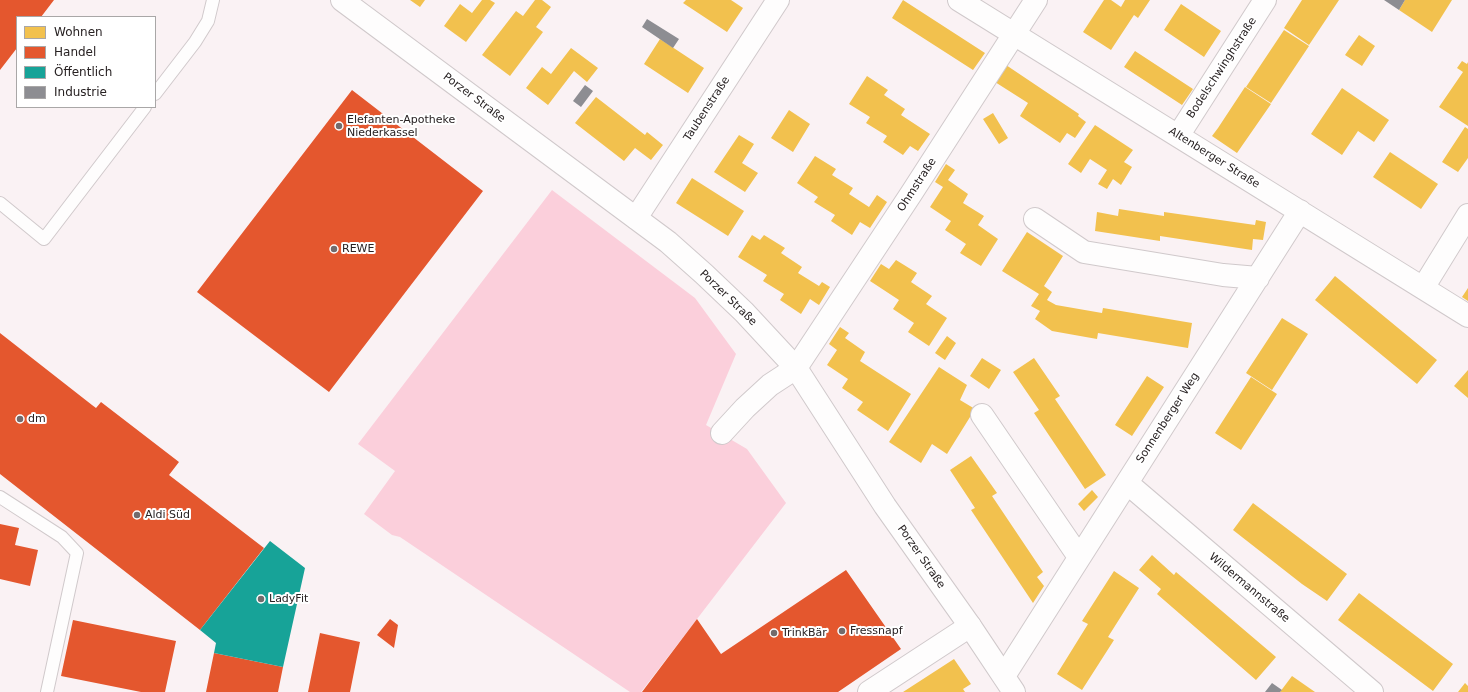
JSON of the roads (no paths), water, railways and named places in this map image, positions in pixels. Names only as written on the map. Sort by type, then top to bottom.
[{"type":"street","name":"Porzer Straße","points":[[342,0],[668,242],[744,312],[796,368],[885,506],[1009,684]]},
{"type":"street","name":"Taubenstraße","points":[[636,218],[778,0]]},
{"type":"street","name":"Altenberger Straße","points":[[959,0],[1468,316]]},
{"type":"street","name":"Ohmstraße","points":[[796,368],[1036,0]]},
{"type":"street","name":"Bodelschwinghstraße","points":[[1178,136],[1265,0]]},
{"type":"street","name":"Sonnenberger Weg","points":[[1009,684],[1079,558],[1300,212]]},
{"type":"street","points":[[1423,288],[1468,215]]},
{"type":"street","points":[[1035,219],[1084,252],[1223,275],[1258,278]]},
{"type":"street","points":[[722,433],[745,408],[770,385],[796,368]]},
{"type":"street","points":[[982,415],[1079,558]]},
{"type":"street","name":"Wildermannstraße","points":[[1127,483],[1372,692]]},
{"type":"street","points":[[868,692],[970,626]]},
{"type":"lane","points":[[156,93],[195,42],[208,21],[213,0]]},
{"type":"lane","points":[[0,203],[44,239],[80,189],[143,108]]},
{"type":"lane","points":[[0,497],[62,537],[78,553],[47,692]]},
{"type":"place","name":"Elefanten-Apotheke Niederkassel","points":[[339,126]]},
{"type":"place","name":"REWE","points":[[334,249]]},
{"type":"place","name":"dm","points":[[20,419]]},
{"type":"place","name":"Aldi Süd","points":[[137,515]]},
{"type":"place","name":"LadyFit","points":[[261,599]]},
{"type":"place","name":"Fressnapf","points":[[842,631]]},
{"type":"place","name":"TrinkBär","points":[[774,633]]}]
